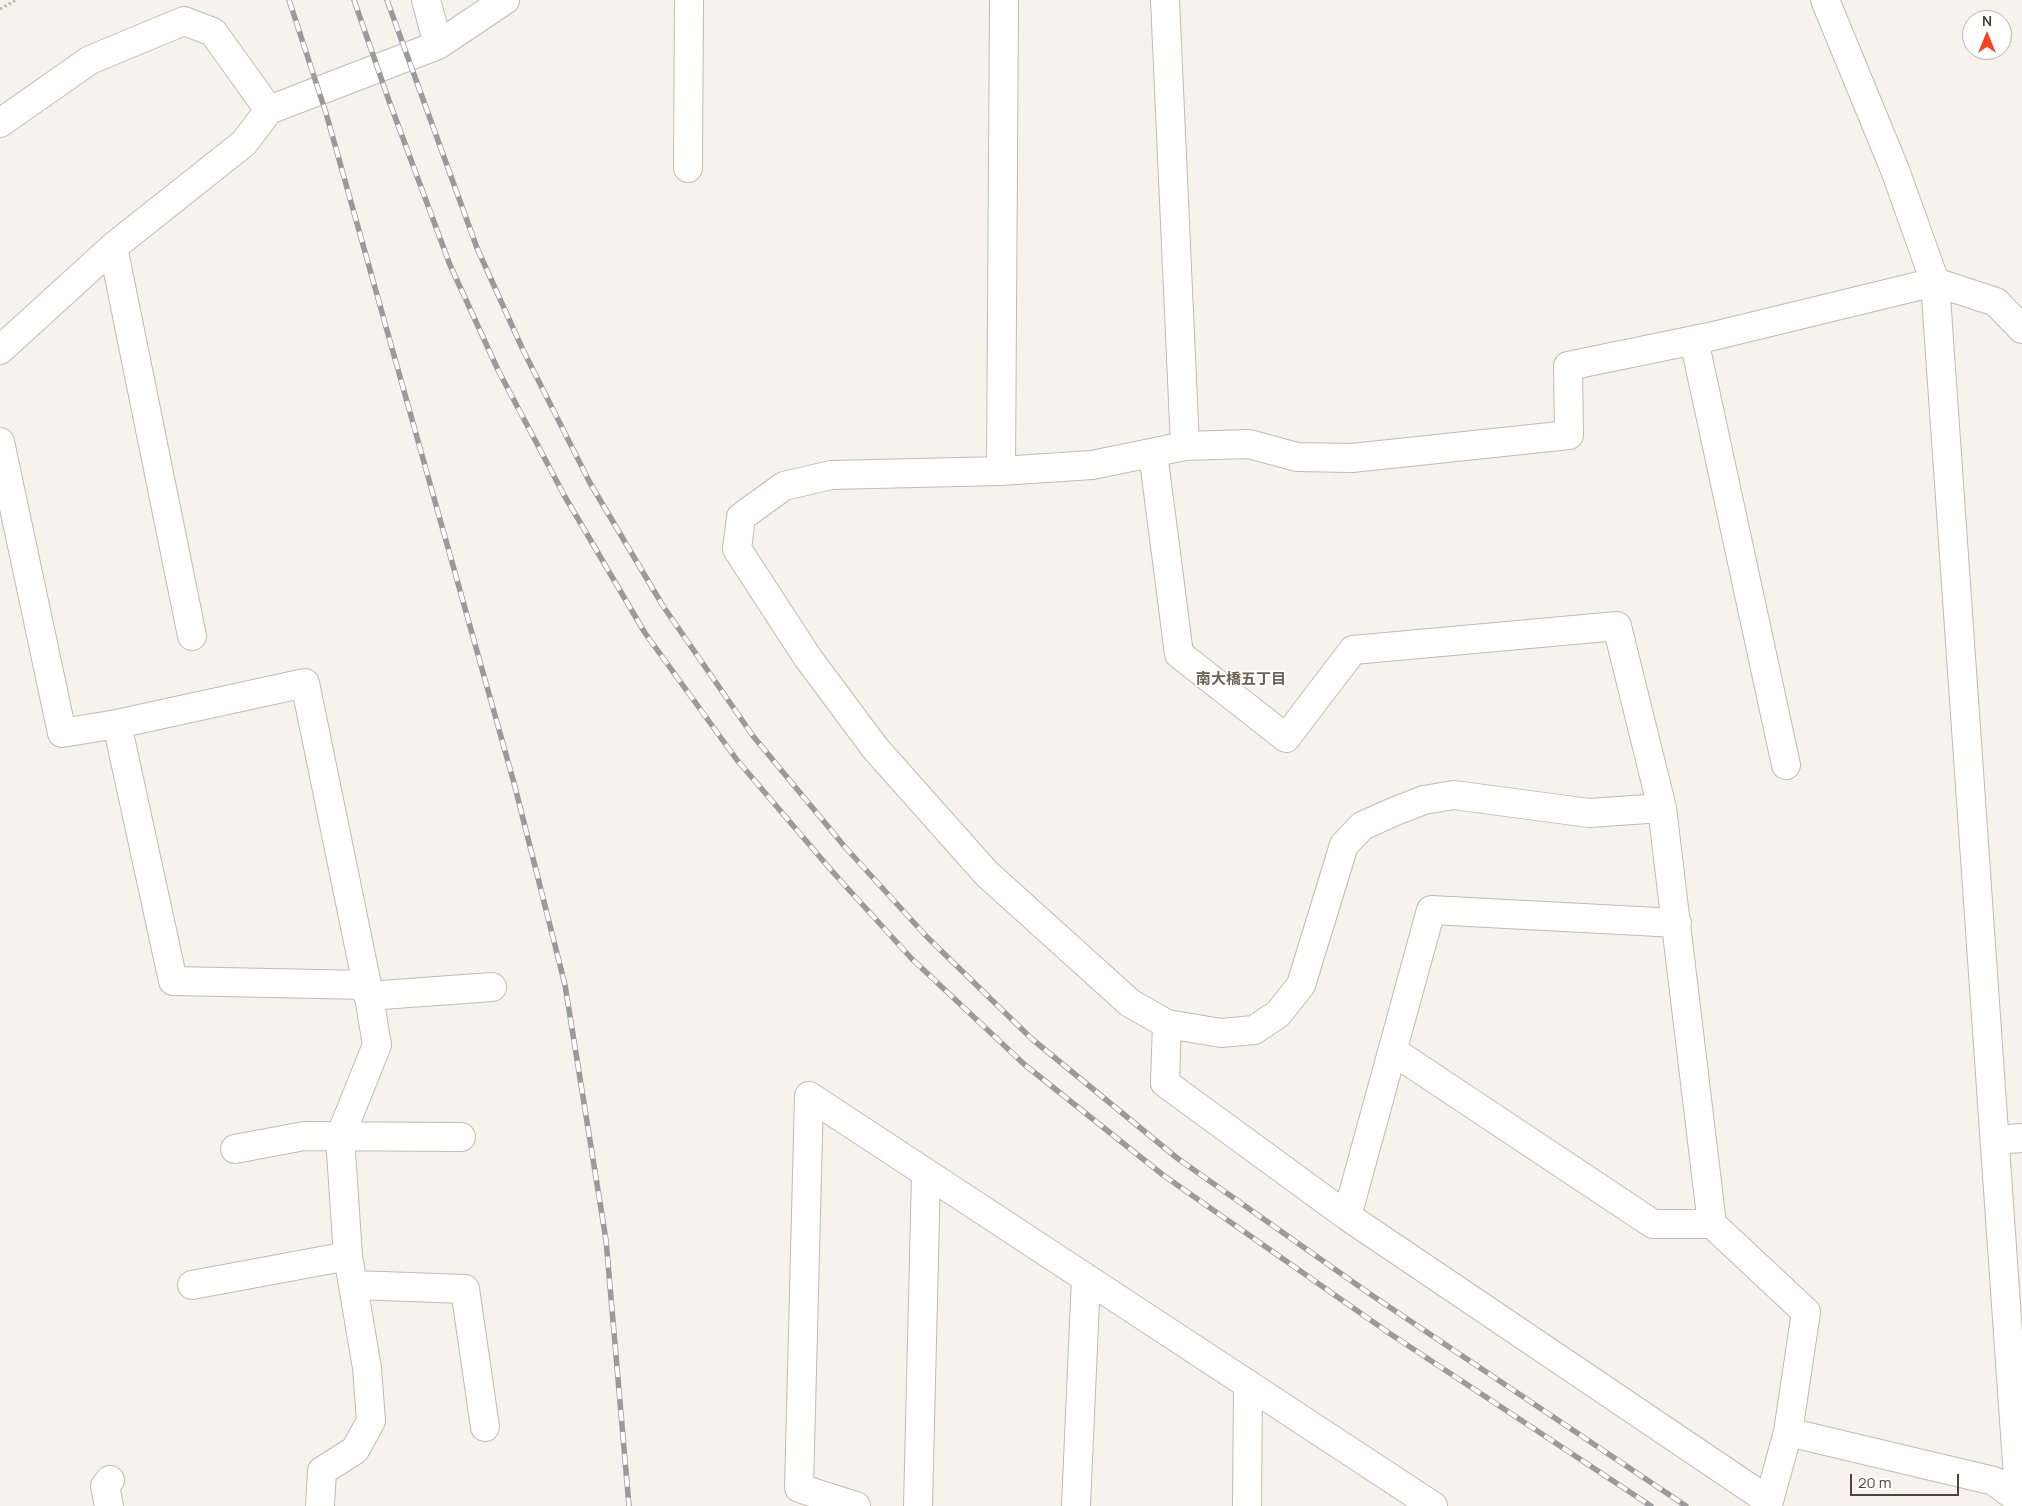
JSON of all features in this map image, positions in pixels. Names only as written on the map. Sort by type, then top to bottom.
[{"type":"street","points":[[426,0],[438,45]]},
{"type":"street","points":[[0,350],[113,247],[244,143],[269,110],[438,45],[505,0]]},
{"type":"street","points":[[688,168],[689,0]]},
{"type":"street","points":[[1001,471],[1004,0]]},
{"type":"street","points":[[1165,0],[1186,446]]},
{"type":"street","points":[[1825,0],[1895,170],[1935,282],[2021,1503]]},
{"type":"street","points":[[0,123],[90,60],[184,21],[213,32],[269,110]]},
{"type":"street","points":[[113,247],[192,636]]},
{"type":"street","points":[[1662,808],[1589,813],[1454,796],[1424,800],[1393,812],[1362,826],[1344,845],[1301,985],[1278,1014],[1254,1030],[1221,1033],[1167,1024],[1130,1003],[987,874],[875,748],[808,658],[738,550],[741,517],[784,486],[831,475],[1001,471],[1092,465],[1186,446],[1249,444],[1297,457],[1352,458],[1569,436],[1568,366],[1694,340],[1935,282],[1996,302],[2022,330]]},
{"type":"street","points":[[1694,340],[1786,765]]},
{"type":"street","points":[[0,442],[62,733],[117,724],[305,683],[377,1045],[340,1137],[348,1256],[367,1368],[371,1421],[354,1450],[322,1472],[320,1506]]},
{"type":"street","points":[[1153,453],[1179,654],[1286,738],[1353,650],[1617,626],[1662,808],[1712,1224],[1806,1312],[1788,1432],[1770,1501],[1347,1216],[1165,1082],[1167,1024]]},
{"type":"street","points":[[117,724],[173,981],[367,990],[492,987]]},
{"type":"street","points":[[1347,1216],[1431,910],[1677,923]]},
{"type":"street","points":[[1392,1051],[1653,1224],[1712,1224]]},
{"type":"street","points":[[856,1506],[799,1488],[808,1096],[1433,1506]]},
{"type":"street","points":[[235,1149],[304,1136],[461,1137]]},
{"type":"street","points":[[1995,1140],[2022,1138]]},
{"type":"street","points":[[918,1506],[926,1175]]},
{"type":"street","points":[[192,1284],[348,1256]]},
{"type":"street","points":[[1076,1506],[1086,1278]]},
{"type":"street","points":[[354,1285],[465,1289],[484,1427]]},
{"type":"street","points":[[1247,1506],[1248,1384]]},
{"type":"street","points":[[1788,1432],[1994,1481],[2021,1503]]},
{"type":"path","points":[[0,9],[16,0]]},
{"type":"railway","points":[[289,0],[326,113],[514,783],[565,985],[606,1240],[629,1506]]},
{"type":"railway","points":[[354,0],[450,265],[498,370],[564,495],[645,633],[737,760],[831,870],[912,959],[1025,1065],[1163,1175],[1389,1333],[1651,1506]]},
{"type":"railway","points":[[387,0],[477,248],[523,350],[590,483],[663,606],[753,736],[845,847],[927,937],[1032,1039],[1177,1158],[1370,1294],[1686,1506]]},
{"type":"district","name":"南大橋五丁目","points":[[1241,680]]}]
